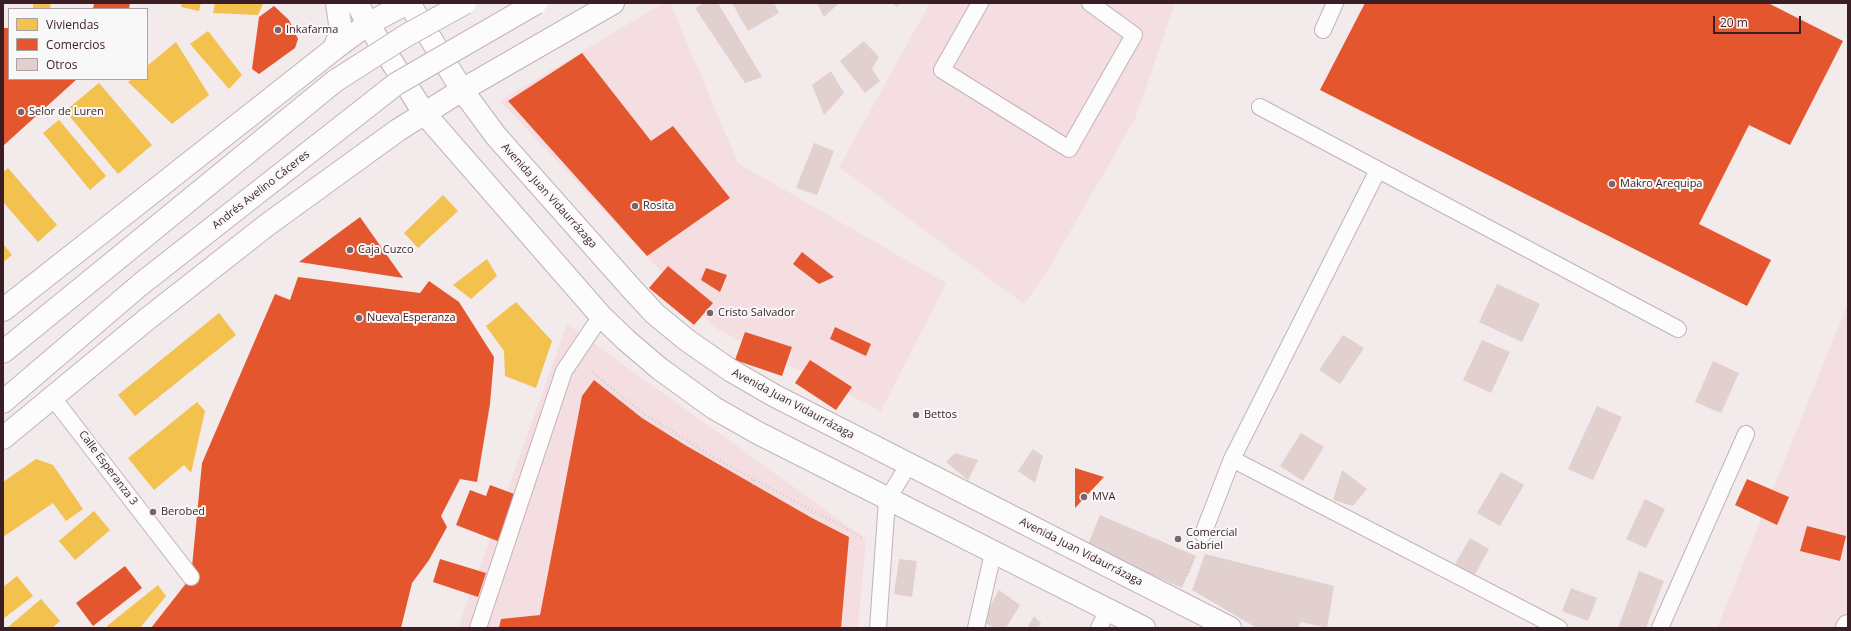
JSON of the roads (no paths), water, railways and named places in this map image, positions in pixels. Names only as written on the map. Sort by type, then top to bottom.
[{"type":"main road","points":[[334,49],[341,31],[337,3]]},
{"type":"main road","points":[[357,3],[368,24],[424,113],[601,316],[660,369],[714,408],[758,433],[993,553],[1103,619],[1144,628]]},
{"type":"main road","points":[[3,310],[334,49],[368,24],[408,3]]},
{"type":"main road","name":"Avenida Juan Vidaurrázaga","points":[[408,3],[462,90],[496,136],[655,314],[688,341],[730,370],[775,396],[1230,628]]},
{"type":"main road","points":[[3,352],[334,81],[407,35],[465,3]]},
{"type":"main road","name":"Andrés Avelino Cáceres","points":[[3,402],[141,284],[396,84],[536,3]]},
{"type":"main road","points":[[3,438],[146,320],[267,225],[424,113],[613,3]]},
{"type":"lane","points":[[980,3],[942,70],[1069,149],[1134,35],[1090,3]]},
{"type":"lane","points":[[1323,30],[1335,3]]},
{"type":"lane","points":[[1260,107],[1678,329]]},
{"type":"lane","points":[[1203,534],[1232,459],[1378,170]]},
{"type":"lane","points":[[478,628],[564,371],[601,316]]},
{"type":"lane","name":"Calle Esperanza 3","points":[[53,398],[191,577]]},
{"type":"lane","points":[[1660,628],[1746,434]]},
{"type":"lane","points":[[1232,459],[1559,628]]},
{"type":"lane","points":[[878,628],[887,500],[909,464]]},
{"type":"lane","points":[[976,628],[993,553]]},
{"type":"place","name":"Inkafarma","points":[[278,30]]},
{"type":"place","name":"Selor de Luren","points":[[21,112]]},
{"type":"place","name":"Makro Arequipa","points":[[1612,184]]},
{"type":"place","name":"Rosita","points":[[635,206]]},
{"type":"place","name":"Caja Cuzco","points":[[350,250]]},
{"type":"place","name":"Cristo Salvador","points":[[710,313]]},
{"type":"place","name":"Nueva Esperanza","points":[[359,318]]},
{"type":"place","name":"Bettos","points":[[916,415]]},
{"type":"place","name":"MVA","points":[[1084,497]]},
{"type":"place","name":"Berobed","points":[[153,512]]},
{"type":"place","name":"Comercial Gabriel","points":[[1178,539]]}]
